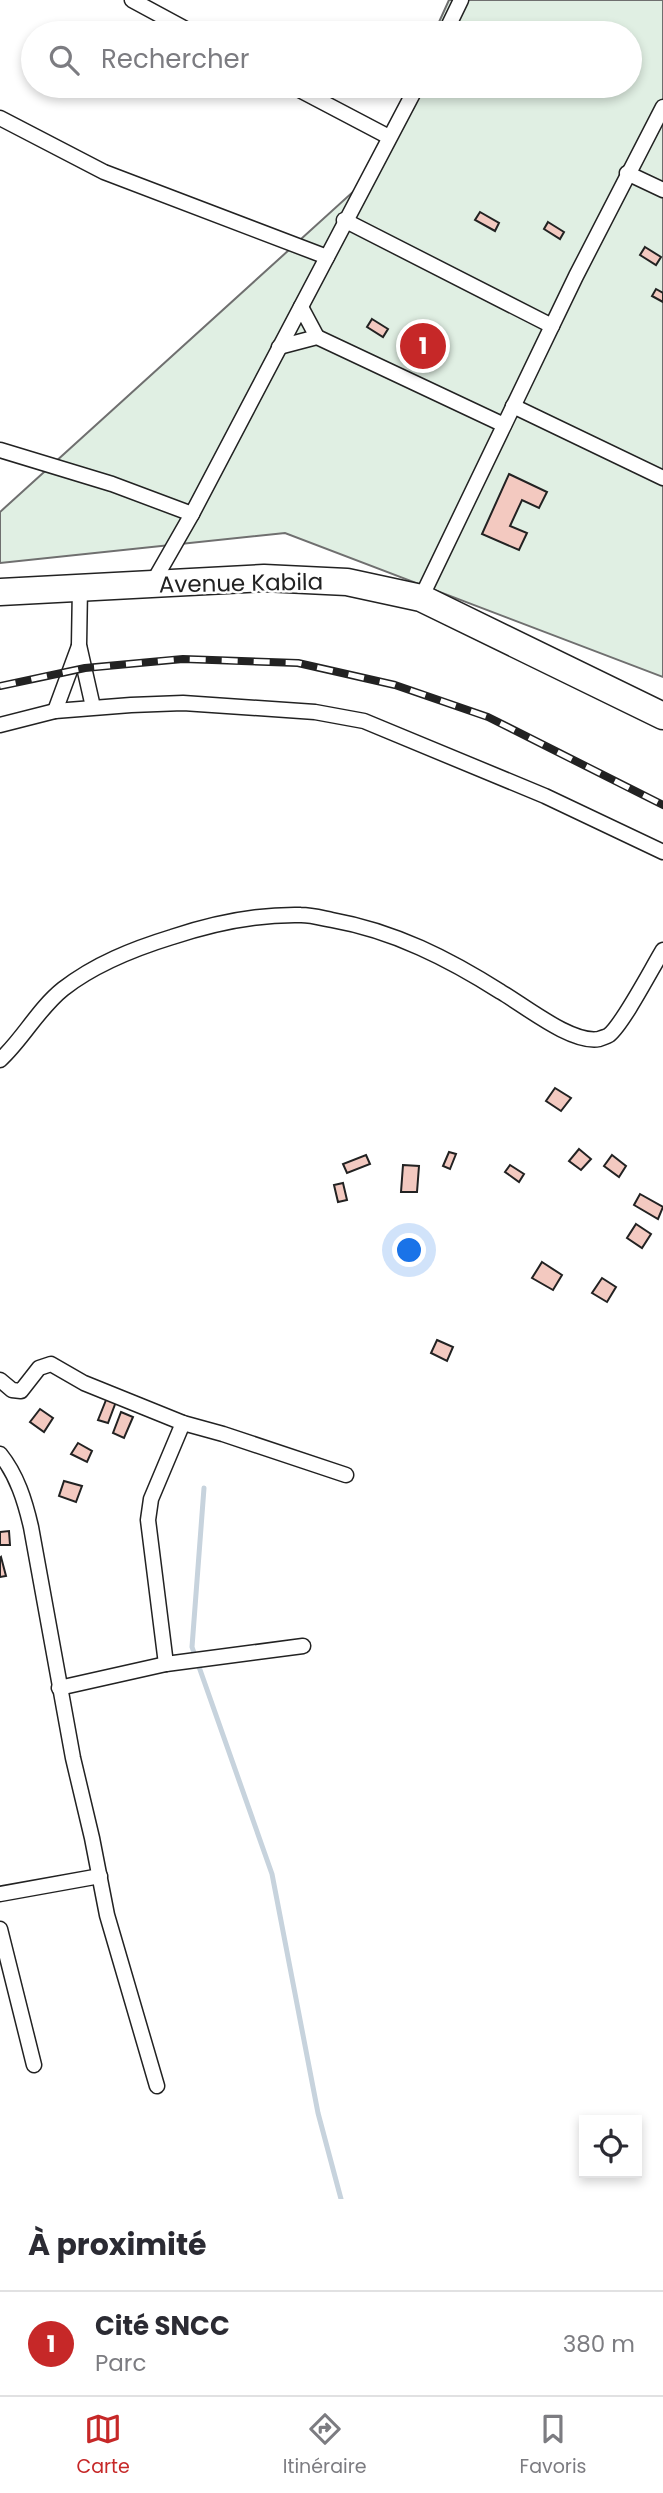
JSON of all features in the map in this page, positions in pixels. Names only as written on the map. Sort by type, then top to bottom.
[{"type":"highway","name":"Avenue Kabila","points":[[0,592],[264,578],[347,582],[421,598],[663,716]]},
{"type":"street","points":[[132,0],[171,21]]},
{"type":"street","points":[[451,21],[461,0]]},
{"type":"street","points":[[315,98],[389,136]]},
{"type":"street","points":[[152,584],[192,514],[410,98]]},
{"type":"street","points":[[421,598],[627,173],[663,107]]},
{"type":"street","points":[[0,118],[104,172],[327,257]]},
{"type":"street","points":[[627,173],[663,190]]},
{"type":"street","points":[[344,220],[552,326]]},
{"type":"street","points":[[302,307],[317,337],[504,425]]},
{"type":"street","points":[[279,347],[317,337]]},
{"type":"street","points":[[513,406],[663,478]]},
{"type":"street","points":[[0,450],[112,484],[192,514]]},
{"type":"street","points":[[80,587],[79,645],[93,707]]},
{"type":"street","points":[[55,711],[79,645]]},
{"type":"street","points":[[0,725],[55,711],[183,703],[315,712],[364,721],[545,796],[663,852]]},
{"type":"street","points":[[0,1060],[48,1003],[95,967],[139,947],[190,931],[246,918],[304,914],[367,926],[420,947],[471,972],[580,1038],[597,1040],[608,1036],[618,1023],[663,950]]},
{"type":"street","points":[[0,1380],[12,1390],[21,1391],[39,1368],[51,1364],[84,1382],[183,1423],[346,1475]]},
{"type":"street","points":[[166,1664],[148,1520],[151,1499],[183,1423]]},
{"type":"street","points":[[0,1454],[11,1468],[28,1515],[73,1758],[111,1928],[157,2086]]},
{"type":"street","points":[[59,1688],[166,1664],[303,1646]]},
{"type":"street","points":[[0,1894],[100,1876]]},
{"type":"street","points":[[0,1929],[34,2064]]},
{"type":"green space","points":[[449,0],[663,0],[663,677],[285,533],[0,563],[0,512],[365,181],[403,98],[642,98],[642,21],[439,21]]},
{"type":"building","points":[[480,212],[499,223],[495,231],[475,220]]},
{"type":"building","points":[[548,222],[564,232],[560,239],[544,229]]},
{"type":"building","points":[[645,247],[661,257],[656,265],[640,255]]},
{"type":"building","points":[[656,289],[663,293],[663,302],[652,296]]},
{"type":"building","points":[[372,319],[388,329],[383,337],[367,327]]},
{"type":"building","points":[[509,474],[547,492],[539,508],[522,500],[510,526],[527,533],[519,550],[482,534]]},
{"type":"building","points":[[555,1088],[571,1098],[561,1111],[546,1101]]},
{"type":"building","points":[[579,1149],[591,1159],[581,1170],[569,1161]]},
{"type":"building","points":[[449,1152],[456,1154],[450,1169],[443,1166]]},
{"type":"building","points":[[366,1155],[370,1164],[347,1173],[343,1164]]},
{"type":"building","points":[[612,1155],[626,1166],[619,1177],[604,1166]]},
{"type":"building","points":[[403,1165],[419,1166],[417,1192],[401,1192]]},
{"type":"building","points":[[510,1165],[524,1174],[519,1182],[505,1172]]},
{"type":"building","points":[[343,1183],[347,1200],[338,1202],[334,1185]]},
{"type":"building","points":[[640,1194],[663,1207],[658,1219],[634,1205]]},
{"type":"building","points":[[636,1224],[651,1234],[642,1248],[627,1238]]},
{"type":"building","points":[[542,1262],[562,1275],[553,1290],[532,1278]]},
{"type":"building","points":[[602,1278],[616,1287],[607,1302],[592,1293]]},
{"type":"building","points":[[437,1340],[453,1347],[447,1361],[431,1353]]},
{"type":"building","points":[[108,1395],[117,1399],[108,1423],[98,1420]]},
{"type":"building","points":[[40,1409],[53,1418],[44,1432],[30,1422]]},
{"type":"building","points":[[121,1412],[133,1417],[124,1438],[113,1433]]},
{"type":"building","points":[[78,1443],[92,1451],[87,1462],[71,1454]]},
{"type":"building","points":[[64,1481],[82,1486],[76,1502],[59,1496]]},
{"type":"building","points":[[9,1531],[10,1545],[0,1545],[0,1532]]},
{"type":"building","points":[[0,1558],[6,1576],[0,1577]]},
{"type":"waterway","points":[[204,1488],[192,1647],[272,1874],[318,2113],[341,2199]]},
{"type":"railway","points":[[0,686],[85,668],[183,659],[298,663],[395,685],[488,717],[663,805]]},
{"type":"place","name":"Cité SNCC","points":[[423,346]]}]
